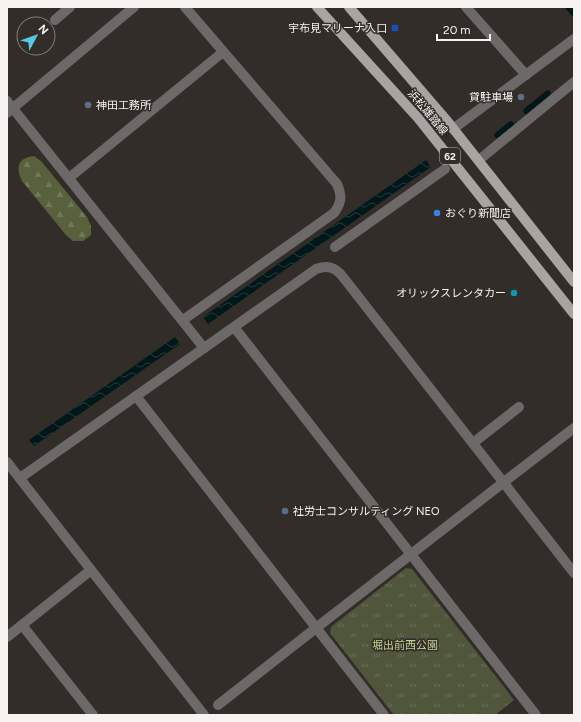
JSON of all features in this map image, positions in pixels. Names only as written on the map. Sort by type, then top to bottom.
[{"type":"main road","name":"浜松雄踏線","points":[[317,7],[418,118],[574,314]]},
{"type":"main road","name":"浜松雄踏線","points":[[349,7],[454,128],[574,282]]},
{"type":"street","points":[[56,18],[70,7]]},
{"type":"street","points":[[134,7],[9,107],[69,178],[204,348]]},
{"type":"street","points":[[183,320],[334,213],[340,204],[341,194],[337,184],[184,7]]},
{"type":"street","points":[[466,7],[526,75]]},
{"type":"street","points":[[454,128],[574,39]]},
{"type":"street","points":[[69,178],[223,52]]},
{"type":"street","points":[[479,160],[574,82]]},
{"type":"street","points":[[335,248],[445,169]]},
{"type":"street","points":[[20,478],[316,269],[326,266],[336,269],[574,573]]},
{"type":"street","points":[[234,327],[536,715]]},
{"type":"street","points":[[136,396],[384,715]]},
{"type":"street","points":[[473,443],[519,407]]},
{"type":"street","points":[[218,705],[574,428]]},
{"type":"street","points":[[7,462],[204,715]]},
{"type":"street","points":[[7,637],[91,570]]},
{"type":"street","points":[[22,625],[93,715]]},
{"type":"green space","points":[[34,156],[41,161],[87,217],[91,226],[91,235],[83,241],[73,241],[66,235],[22,181],[19,171],[19,164],[24,159]]},
{"type":"green space","name":"堀出前西公園","points":[[406,568],[412,569],[514,700],[495,715],[394,715],[330,633],[331,627]]},
{"type":"water","points":[[426,160],[431,167],[208,324],[203,317]]},
{"type":"water","points":[[175,337],[180,344],[34,446],[29,440]]},
{"type":"waterway","points":[[568,7],[574,14]]},
{"type":"waterway","points":[[526,111],[548,93]]},
{"type":"waterway","points":[[497,135],[511,124]]},
{"type":"place","name":"宇布見マリーナ入口","points":[[395,28]]},
{"type":"place","name":"貸駐車場","points":[[521,97]]},
{"type":"place","name":"神田工務所","points":[[88,105]]},
{"type":"place","name":"おぐり新聞店","points":[[437,213]]},
{"type":"place","name":"オリックスレンタカー","points":[[514,293]]},
{"type":"place","name":"社労士コンサルティング NEO","points":[[285,511]]}]
